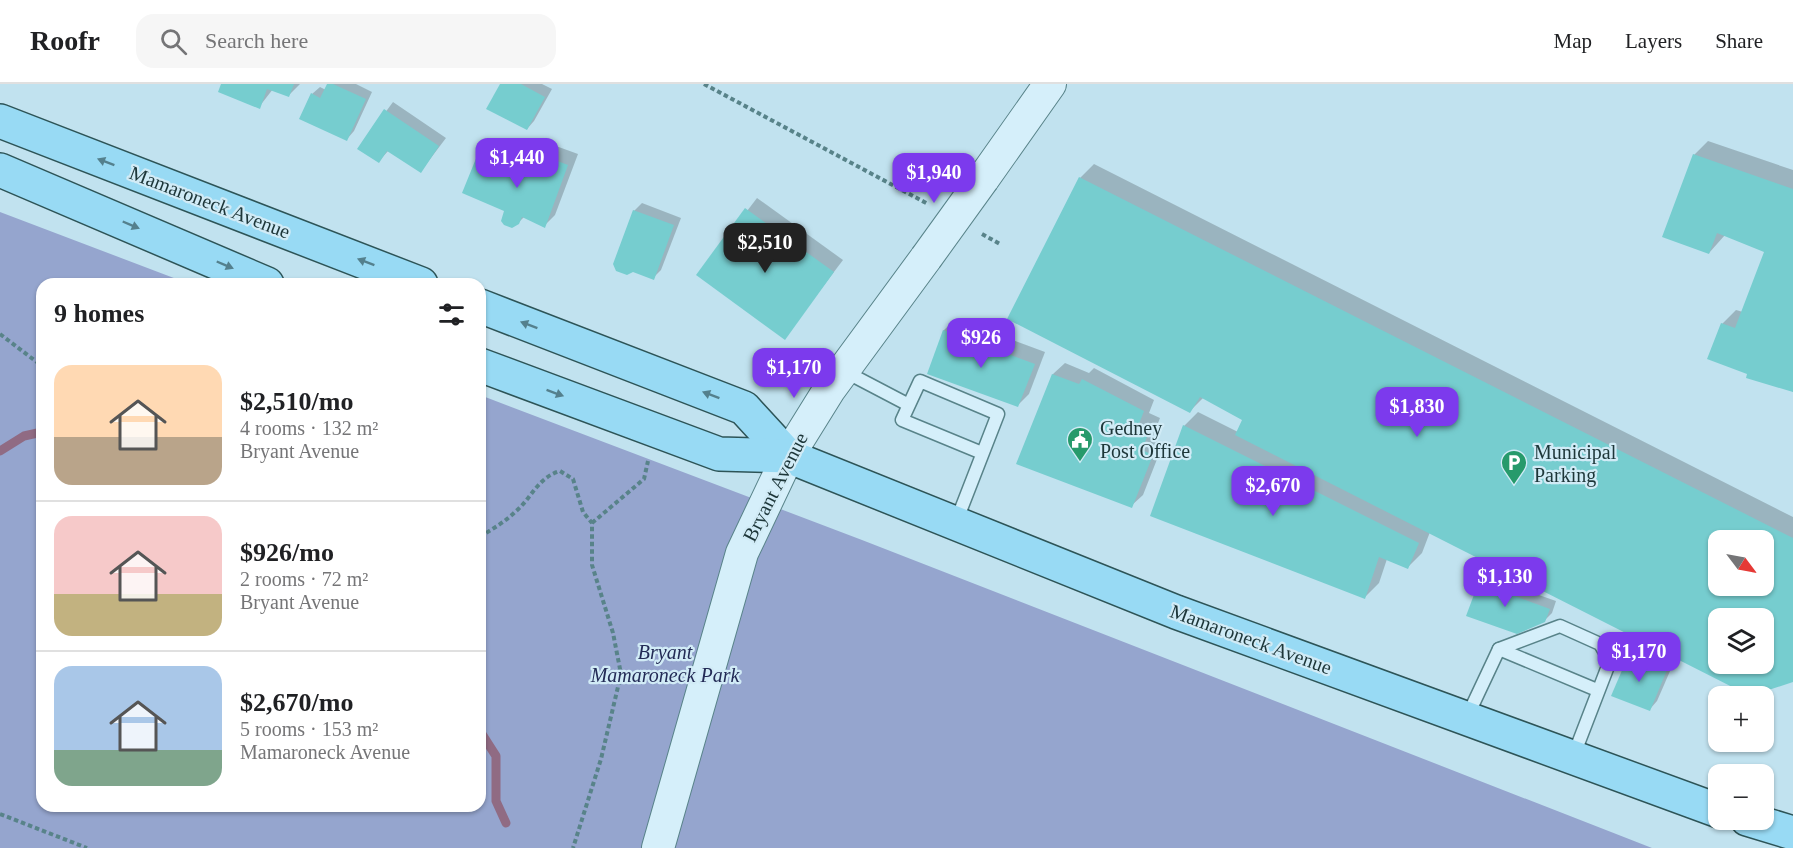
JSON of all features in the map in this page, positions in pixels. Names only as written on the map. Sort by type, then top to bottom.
[{"type":"main road","name":"Mamaroneck Avenue","points":[[0,121],[406,278]]},
{"type":"main road","points":[[0,170],[253,278]]},
{"type":"main road","name":"Mamaroneck Avenue","points":[[486,308],[744,408],[788,456]]},
{"type":"main road","name":"Mamaroneck Avenue","points":[[486,367],[719,454],[788,456],[1176,612],[1708,806]]},
{"type":"main road","points":[[1774,827],[1793,833]]},
{"type":"street","name":"Bryant Avenue","points":[[657,848],[742,553],[788,456],[843,370],[1050,84]]},
{"type":"lane","points":[[843,370],[907,404]]},
{"type":"lane","points":[[956,523],[998,414],[920,381],[907,404],[902,420],[982,453]]},
{"type":"lane","points":[[1466,719],[1499,649],[1560,626],[1600,644],[1610,661],[1573,758]]},
{"type":"lane","points":[[1499,649],[1598,690]]},
{"type":"path","points":[[704,84],[938,210]]},
{"type":"path","points":[[979,232],[1000,244]]},
{"type":"path","points":[[0,334],[36,361]]},
{"type":"path","points":[[592,523],[644,479],[656,430]]},
{"type":"path","points":[[486,533],[517,512],[549,475],[560,471],[573,479],[584,512],[592,523],[592,565],[613,633],[621,674],[601,759],[573,848]]},
{"type":"path","points":[[0,814],[87,848]]},
{"type":"green space","name":"Bryant Mamaroneck Park","points":[[0,212],[174,278],[36,278],[36,812],[486,812],[486,397],[862,540],[1652,848],[0,848]]},
{"type":"building","points":[[221,84],[294,84],[289,97],[267,89],[260,109],[218,92]]},
{"type":"building","points":[[327,84],[333,84],[366,99],[347,141],[299,119],[311,93],[320,98]]},
{"type":"building","points":[[500,84],[521,84],[545,97],[527,130],[486,109]]},
{"type":"building","points":[[384,109],[439,146],[421,173],[387,151],[379,163],[357,149]]},
{"type":"building","points":[[1693,154],[1793,189],[1793,392],[1746,378],[1747,374],[1707,359],[1721,323],[1735,328],[1764,252],[1717,233],[1709,254],[1662,237]]},
{"type":"building","points":[[477,156],[496,164],[498,160],[537,173],[544,156],[568,165],[545,228],[522,217],[519,224],[512,228],[504,225],[501,221],[504,211],[462,193]]},
{"type":"building","name":"Municipal Parking","points":[[1079,177],[1793,538],[1793,682],[1774,688],[1774,686],[1730,686],[1235,435],[1242,420],[1200,397],[1190,413],[1007,319]]},
{"type":"building","points":[[745,208],[834,272],[785,340],[696,275]]},
{"type":"building","points":[[633,210],[674,225],[654,280],[633,272],[627,275],[616,271],[613,264]]},
{"type":"building","points":[[943,330],[1035,364],[1018,407],[927,374]]},
{"type":"building","points":[[1052,374],[1079,384],[1082,379],[1144,411],[1139,424],[1150,429],[1142,450],[1153,455],[1132,508],[1016,464]]},
{"type":"building","points":[[1183,425],[1419,543],[1408,569],[1379,557],[1365,599],[1150,516]]},
{"type":"building","points":[[1481,576],[1504,584],[1501,591],[1550,609],[1545,622],[1517,634],[1466,616]]},
{"type":"building","points":[[1629,654],[1667,670],[1650,711],[1611,696]]},
{"type":"waterway","points":[[0,451],[24,436],[36,433]]},
{"type":"waterway","points":[[486,740],[496,756],[496,801],[506,823]]},
{"type":"place","name":"Gedney Post Office","points":[[1080,463]]},
{"type":"place","name":"Municipal Parking","points":[[1514,486]]}]
